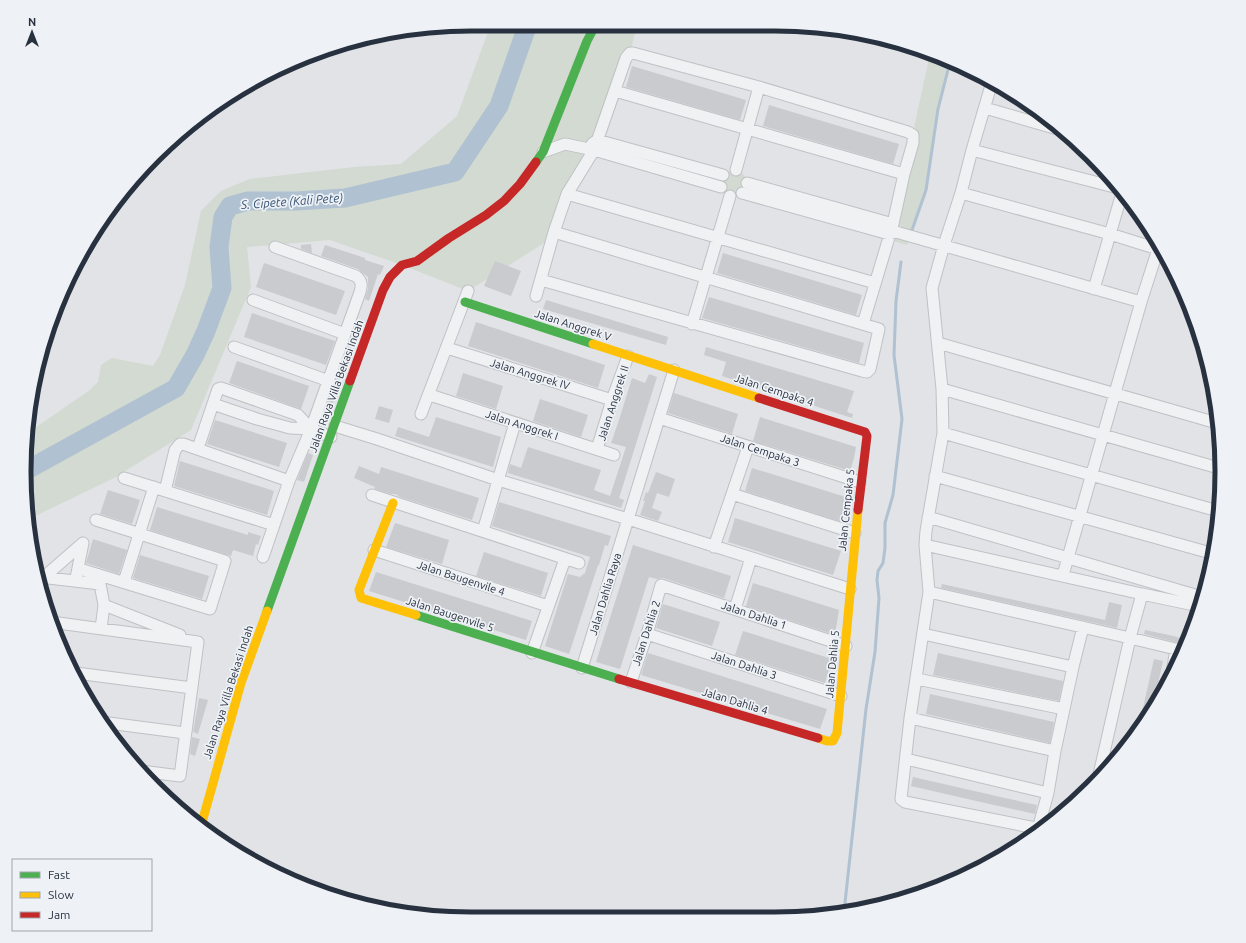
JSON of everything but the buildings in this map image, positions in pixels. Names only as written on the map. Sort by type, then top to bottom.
[{"type":"street","name":"Jalan Raya Villa Bekasi Indah","points":[[203,821],[241,684],[383,290],[390,277],[402,265],[417,261],[449,238],[486,215],[504,201],[520,184],[543,152],[592,31]]},
{"type":"street","points":[[536,296],[554,232],[567,194],[592,146],[615,91],[626,58],[630,53],[633,53],[759,87],[911,133],[914,140],[904,174],[893,230],[863,324]]},
{"type":"street","points":[[736,170],[759,87]]},
{"type":"street","points":[[990,88],[961,193],[932,288],[942,389],[943,433],[926,531],[929,592],[910,718],[901,796],[905,802],[1033,828]]},
{"type":"street","points":[[615,91],[904,174]]},
{"type":"street","points":[[985,108],[1048,126]]},
{"type":"street","points":[[543,152],[565,144],[592,146],[723,175]]},
{"type":"street","points":[[592,146],[721,187]]},
{"type":"street","points":[[972,150],[1110,186]]},
{"type":"street","points":[[730,170],[736,170],[742,173],[746,178],[746,188],[738,196],[730,196],[724,192],[721,187],[720,180],[723,175],[730,170]]},
{"type":"street","points":[[747,183],[893,230],[1141,302]]},
{"type":"street","points":[[742,193],[893,230]]},
{"type":"street","points":[[961,193],[1153,246]]},
{"type":"street","points":[[567,194],[876,283]]},
{"type":"street","points":[[692,324],[730,196]]},
{"type":"street","points":[[1094,289],[1120,199]]},
{"type":"street","points":[[540,280],[867,372],[870,369],[879,328],[554,232]]},
{"type":"street","points":[[263,557],[288,481],[311,429],[361,288],[360,280],[356,276],[275,247]]},
{"type":"street","points":[[1062,575],[1141,302],[1157,253]]},
{"type":"street","points":[[422,414],[468,291]]},
{"type":"street","points":[[253,300],[345,334]]},
{"type":"street","name":"Jalan Anggrek V","points":[[464,302],[674,370]]},
{"type":"street","points":[[938,343],[1212,422]]},
{"type":"street","points":[[234,347],[329,381]]},
{"type":"street","name":"Jalan Anggrek IV","points":[[447,348],[612,400]]},
{"type":"street","name":"Jalan Anggrek II","points":[[598,449],[612,400],[628,356]]},
{"type":"street","name":"Jalan Dahlia Raya","points":[[582,668],[674,370]]},
{"type":"street","name":"Jalan Cempaka 4","points":[[674,370],[866,433]]},
{"type":"street","points":[[198,448],[218,389],[221,388],[298,416],[311,429]]},
{"type":"street","points":[[942,389],[1215,467]]},
{"type":"street","name":"Jalan Anggrek I","points":[[430,395],[614,455]]},
{"type":"street","points":[[213,404],[257,419],[290,428],[311,429],[331,437]]},
{"type":"street","name":"Jalan Cempaka 3","points":[[659,418],[860,482]]},
{"type":"street","points":[[483,531],[514,423]]},
{"type":"street","points":[[335,426],[498,480],[850,589]]},
{"type":"street","name":"Jalan Cempaka 5","points":[[850,589],[860,482],[867,436],[866,433]]},
{"type":"street","points":[[943,433],[1213,510]]},
{"type":"street","points":[[124,582],[140,534],[178,446],[184,444],[198,448],[288,481]]},
{"type":"street","points":[[714,546],[748,447]]},
{"type":"street","points":[[935,476],[1080,516],[1207,554]]},
{"type":"street","points":[[124,478],[274,525]]},
{"type":"street","points":[[732,494],[855,533]]},
{"type":"street","points":[[372,495],[580,563]]},
{"type":"street","points":[[374,550],[393,503]]},
{"type":"street","points":[[928,517],[1197,596]]},
{"type":"street","points":[[83,570],[210,609],[225,561],[96,520]]},
{"type":"street","points":[[44,576],[83,543],[75,580]]},
{"type":"street","points":[[926,545],[1194,605]]},
{"type":"street","name":"Jalan Baugenvile 5","points":[[374,550],[359,590],[361,598],[582,668]]},
{"type":"street","name":"Jalan Baugenvile 4","points":[[374,550],[548,606]]},
{"type":"street","points":[[735,609],[751,558]]},
{"type":"street","points":[[532,652],[565,559]]},
{"type":"street","points":[[44,577],[100,584],[104,605],[101,629]]},
{"type":"street","name":"Jalan Dahlia 1","points":[[661,585],[846,646]]},
{"type":"street","name":"Jalan Dahlia 2","points":[[631,682],[661,585]]},
{"type":"street","name":"Jalan Dahlia 5","points":[[833,741],[837,733],[850,589]]},
{"type":"street","points":[[929,592],[1177,649]]},
{"type":"street","points":[[1101,768],[1130,638],[1142,594]]},
{"type":"street","points":[[104,605],[198,642]]},
{"type":"street","points":[[58,623],[198,642]]},
{"type":"street","points":[[1041,823],[1083,627]]},
{"type":"street","name":"Jalan Dahlia 3","points":[[647,634],[841,696]]},
{"type":"street","points":[[923,634],[1073,668]]},
{"type":"street","points":[[150,772],[180,776],[198,642]]},
{"type":"street","name":"Jalan Dahlia 4","points":[[582,668],[827,741],[833,741]]},
{"type":"street","points":[[79,672],[192,688]]},
{"type":"street","points":[[917,679],[1064,709]]},
{"type":"street","points":[[910,718],[1055,751]]},
{"type":"street","points":[[110,723],[185,733]]},
{"type":"street","points":[[906,759],[1048,793]]},
{"type":"shaded area","points":[[488,31],[635,31],[630,53],[598,140],[722,175],[735,170],[741,172],[746,178],[893,224],[738,195],[730,196],[721,187],[594,150],[547,241],[468,291],[402,265],[330,240],[247,247],[251,287],[191,430],[114,478],[34,517],[31,472],[33,429],[90,390],[98,382],[101,365],[112,358],[153,366],[160,355],[185,285],[201,211],[221,191],[250,179],[354,167],[401,164],[457,116]]},
{"type":"shaded area","points":[[929,59],[949,67],[938,109],[926,190],[907,245],[894,241],[904,174]]},
{"type":"waterway","name":"S. Cipete (Kali Pete)","points":[[31,468],[176,388],[195,355],[206,331],[222,288],[219,247],[223,217],[230,206],[248,201],[296,201],[345,198],[455,172],[499,106],[526,31]]},
{"type":"waterway","points":[[911,233],[926,190],[938,109],[949,67]]},
{"type":"waterway","points":[[845,906],[866,709],[875,652],[879,598],[877,580],[878,571],[883,563],[885,548],[885,523],[893,495],[902,419],[894,355],[896,301],[901,262]]},
{"type":"traffic: fast","points":[[536,162],[543,152],[592,31]]},
{"type":"traffic: fast","points":[[465,302],[593,344]]},
{"type":"traffic: fast","points":[[267,611],[350,381]]},
{"type":"traffic: fast","points":[[416,615],[619,679]]},
{"type":"traffic: slow","points":[[593,344],[759,398]]},
{"type":"traffic: slow","points":[[393,503],[359,590],[361,598],[416,615]]},
{"type":"traffic: slow","points":[[818,738],[833,741],[837,733],[858,510]]},
{"type":"traffic: slow","points":[[203,821],[241,683],[267,611]]},
{"type":"traffic: jam","points":[[350,381],[383,290],[390,277],[402,265],[417,261],[449,238],[486,215],[504,201],[520,184],[536,162]]},
{"type":"traffic: jam","points":[[759,398],[865,432],[867,436],[858,510]]},
{"type":"traffic: jam","points":[[619,679],[818,738]]}]
